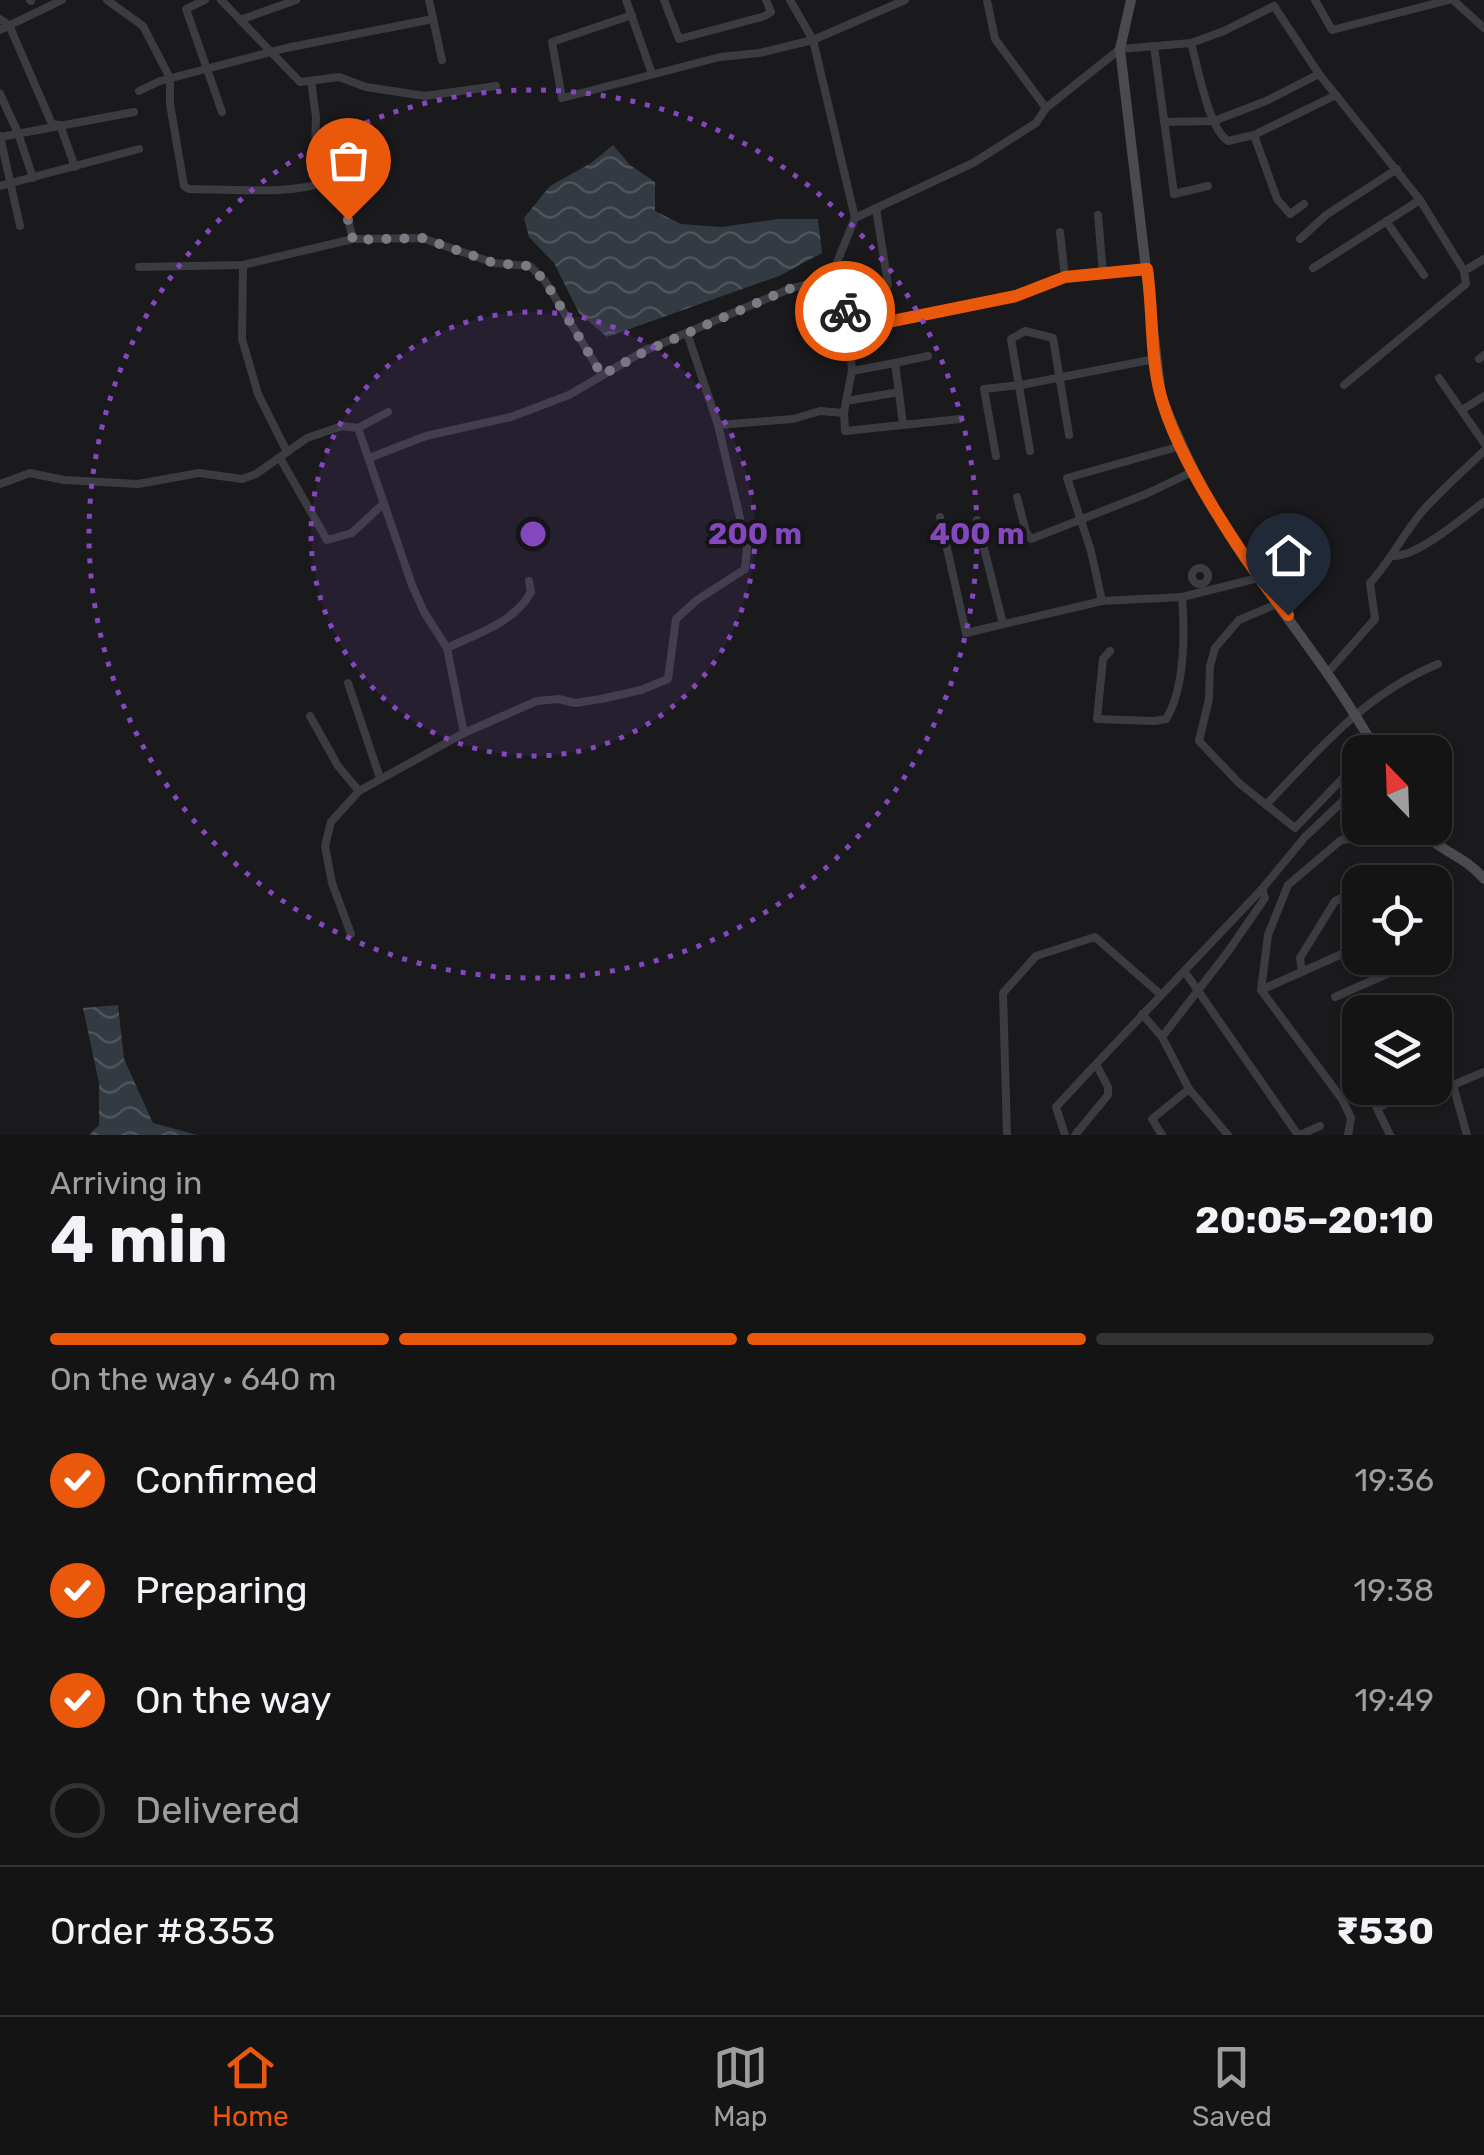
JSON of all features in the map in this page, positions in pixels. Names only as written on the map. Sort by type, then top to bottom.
[{"type":"street","points":[[4,27],[62,0]]},
{"type":"street","points":[[205,0],[186,9],[222,112]]},
{"type":"street","points":[[221,0],[300,82],[340,77],[366,88],[425,96],[496,86]]},
{"type":"street","points":[[240,20],[296,0]]},
{"type":"street","points":[[430,0],[442,60]]},
{"type":"street","points":[[626,0],[652,74]]},
{"type":"street","points":[[664,0],[679,39],[765,16],[771,12],[766,0]]},
{"type":"street","points":[[370,458],[426,436],[511,417],[568,395],[688,333],[833,272],[855,218],[814,40],[790,0]]},
{"type":"street","points":[[632,15],[552,42],[562,98],[720,57],[759,53],[814,40],[905,0]]},
{"type":"street","points":[[987,0],[996,39],[1046,108]]},
{"type":"street","points":[[1131,0],[1120,50],[1161,396],[1194,471],[1258,578],[1328,672],[1368,735]]},
{"type":"street","points":[[1315,0],[1332,30],[1451,0],[1484,28]]},
{"type":"street","points":[[104,1],[143,26],[170,78],[170,104],[184,186],[277,189],[322,184],[329,179]]},
{"type":"street","points":[[855,218],[973,163],[1036,123],[1046,108],[1120,50],[1190,43],[1274,6],[1319,74],[1420,200],[1464,270],[1466,284],[1344,385]]},
{"type":"street","points":[[139,91],[205,69],[433,18]]},
{"type":"street","points":[[0,19],[52,124],[60,125]]},
{"type":"street","points":[[1190,43],[1214,121],[1228,141],[1254,136],[1336,96]]},
{"type":"street","points":[[1154,46],[1174,194],[1208,186]]},
{"type":"street","points":[[1164,122],[1214,121],[1319,74]]},
{"type":"street","points":[[311,81],[315,147],[343,200],[353,240]]},
{"type":"street","points":[[0,94],[33,178]]},
{"type":"street","points":[[20,226],[0,137],[134,112]]},
{"type":"street","points":[[60,125],[74,167]]},
{"type":"street","points":[[1254,136],[1278,199],[1290,214],[1304,204]]},
{"type":"street","points":[[0,186],[140,149]]},
{"type":"street","points":[[1300,240],[1326,215],[1397,169]]},
{"type":"street","points":[[1313,268],[1420,200]]},
{"type":"street","points":[[841,296],[888,285],[876,208]]},
{"type":"street","points":[[1098,215],[1103,273]]},
{"type":"street","points":[[1386,221],[1424,274]]},
{"type":"street","points":[[1060,232],[1065,277]]},
{"type":"street","points":[[139,267],[244,265],[353,240],[422,238],[494,263],[530,266],[545,281],[602,375]]},
{"type":"street","points":[[1464,270],[1484,259]]},
{"type":"street","points":[[244,265],[242,339],[258,394],[283,455],[327,540],[352,533],[384,503]]},
{"type":"street","points":[[848,330],[1016,296],[1065,277],[1147,269]]},
{"type":"street","points":[[833,272],[848,330],[852,372],[844,413],[845,431],[960,419]]},
{"type":"street","points":[[1030,451],[1011,339],[1024,331],[1053,338],[1069,436]]},
{"type":"street","points":[[350,934],[332,883],[325,846],[331,822],[358,791],[464,733],[537,702],[600,700],[668,679],[676,618],[745,569],[748,548],[718,425],[688,333]]},
{"type":"street","points":[[852,372],[928,356]]},
{"type":"street","points":[[996,456],[984,389],[1155,359]]},
{"type":"street","points":[[895,363],[903,424]]},
{"type":"street","points":[[1440,378],[1484,442]]},
{"type":"street","points":[[846,401],[899,392]]},
{"type":"street","points":[[1462,410],[1484,396]]},
{"type":"street","points":[[718,425],[792,418],[820,411],[844,413]]},
{"type":"street","points":[[0,484],[30,473],[64,480],[138,484],[198,473],[236,480],[256,474],[307,438],[332,428],[358,428],[388,412]]},
{"type":"street","points":[[358,428],[412,585],[447,648],[464,733]]},
{"type":"street","points":[[1102,600],[1068,478],[1181,446]]},
{"type":"street","points":[[1328,672],[1375,620],[1370,583],[1394,556],[1404,534],[1424,508],[1484,451]]},
{"type":"street","points":[[1017,497],[1031,540],[1194,471]]},
{"type":"street","points":[[1394,556],[1402,556],[1431,540],[1484,502]]},
{"type":"street","points":[[940,518],[966,633],[1102,600],[1182,597],[1258,578]]},
{"type":"street","points":[[977,520],[1002,624]]},
{"type":"street","points":[[447,648],[506,620],[531,592],[529,581]]},
{"type":"street","points":[[1110,650],[1103,659],[1097,719],[1155,722],[1166,718],[1174,706],[1185,633],[1182,597]]},
{"type":"street","points":[[1278,604],[1239,620],[1216,648],[1199,741],[1238,783],[1295,828],[1342,779]]},
{"type":"street","points":[[1266,805],[1355,712],[1412,675],[1438,664]]},
{"type":"street","points":[[348,683],[380,778]]},
{"type":"street","points":[[310,716],[338,766],[358,791]]},
{"type":"street","points":[[1065,1135],[1056,1108],[1160,994],[1186,972],[1305,837],[1342,802]]},
{"type":"street","points":[[1342,840],[1288,886],[1268,935],[1261,990],[1342,1099],[1351,1118],[1348,1135]]},
{"type":"street","points":[[1436,845],[1469,861],[1484,878]]},
{"type":"street","points":[[1162,1037],[1264,898],[1262,889]]},
{"type":"street","points":[[1302,972],[1300,958],[1335,901],[1342,898]]},
{"type":"street","points":[[1007,1135],[1002,993],[1036,956],[1095,937],[1160,994]]},
{"type":"street","points":[[1261,990],[1342,954]]},
{"type":"street","points":[[1186,972],[1299,1135],[1320,1126]]},
{"type":"street","points":[[1335,997],[1385,975]]},
{"type":"street","points":[[1142,1014],[1162,1037],[1188,1089],[1228,1135]]},
{"type":"street","points":[[1075,1135],[1108,1095],[1096,1064]]},
{"type":"street","points":[[1467,1135],[1453,1085],[1484,1072]]},
{"type":"street","points":[[1162,1135],[1152,1118],[1188,1089]]},
{"type":"street","points":[[1376,1105],[1390,1135]]},
{"type":"street","points":[[1377,1108],[1383,1105]]},
{"type":"water","points":[[613,145],[630,165],[655,182],[655,211],[681,224],[721,227],[778,219],[818,219],[822,253],[779,276],[607,337],[579,313],[554,263],[529,237],[524,218],[550,186],[591,163]]},
{"type":"water","points":[[118,1005],[124,1059],[153,1123],[197,1135],[89,1135],[99,1125],[99,1083],[83,1008]]},
{"type":"way so far","points":[[348,220],[353,240],[422,238],[494,263],[530,266],[545,281],[602,375],[644,352],[833,272],[845,311]]},
{"type":"route","points":[[845,311],[848,330],[1016,296],[1065,277],[1147,269],[1155,368],[1161,396],[1181,446],[1258,578],[1288,615]]}]
